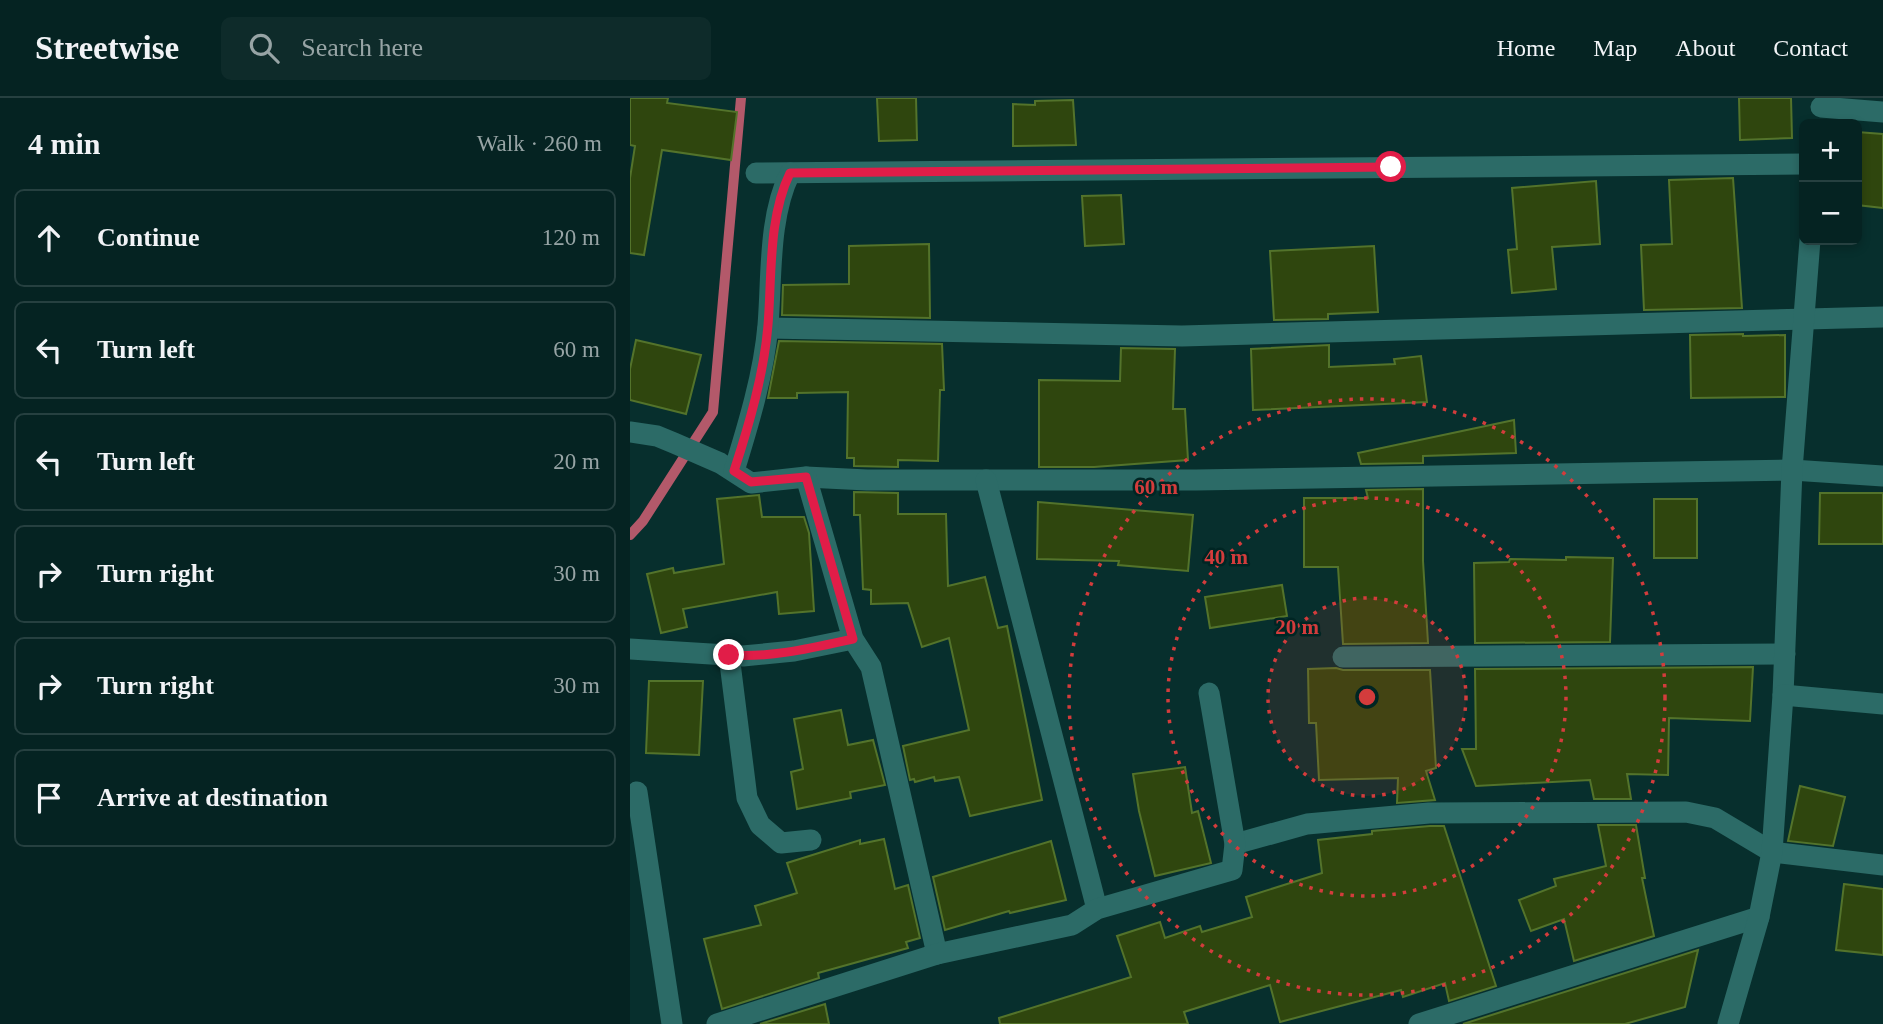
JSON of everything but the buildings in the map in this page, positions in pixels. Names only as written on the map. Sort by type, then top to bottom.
[{"type":"street","points":[[1820,110],[1883,112]]},
{"type":"street","points":[[756,173],[1799,164]]},
{"type":"street","points":[[734,471],[751,419],[768,328],[772,242],[784,185],[790,173]]},
{"type":"street","points":[[1728,1024],[1759,916],[1772,852],[1783,695],[1792,471],[1810,245]]},
{"type":"street","points":[[768,328],[1182,335],[1883,317]]},
{"type":"street","points":[[630,432],[657,436],[674,443],[734,471],[751,482],[806,477],[1230,480],[1792,471],[1883,476]]},
{"type":"street","points":[[806,477],[853,639],[871,667],[937,954]]},
{"type":"street","points":[[986,480],[1097,909]]},
{"type":"street","points":[[630,649],[743,656],[794,651],[853,639]]},
{"type":"street","points":[[1343,657],[1785,654]]},
{"type":"street","points":[[729,655],[747,798],[760,825],[782,843],[811,840]]},
{"type":"street","points":[[717,1024],[937,954],[1072,925],[1097,909],[1232,870],[1235,844],[1209,692]]},
{"type":"street","points":[[1783,695],[1883,704]]},
{"type":"street","points":[[637,792],[672,1024]]},
{"type":"street","points":[[1235,844],[1307,824],[1429,813],[1686,811],[1715,818],[1772,852],[1883,865]]},
{"type":"street","points":[[1419,1024],[1759,916]]},
{"type":"waterway","points":[[630,535],[643,521],[713,412],[741,98]]},
{"type":"route","points":[[729,655],[794,651],[853,639],[806,477],[751,482],[734,471],[751,419],[768,328],[772,242],[784,185],[790,173],[1391,167]]}]
